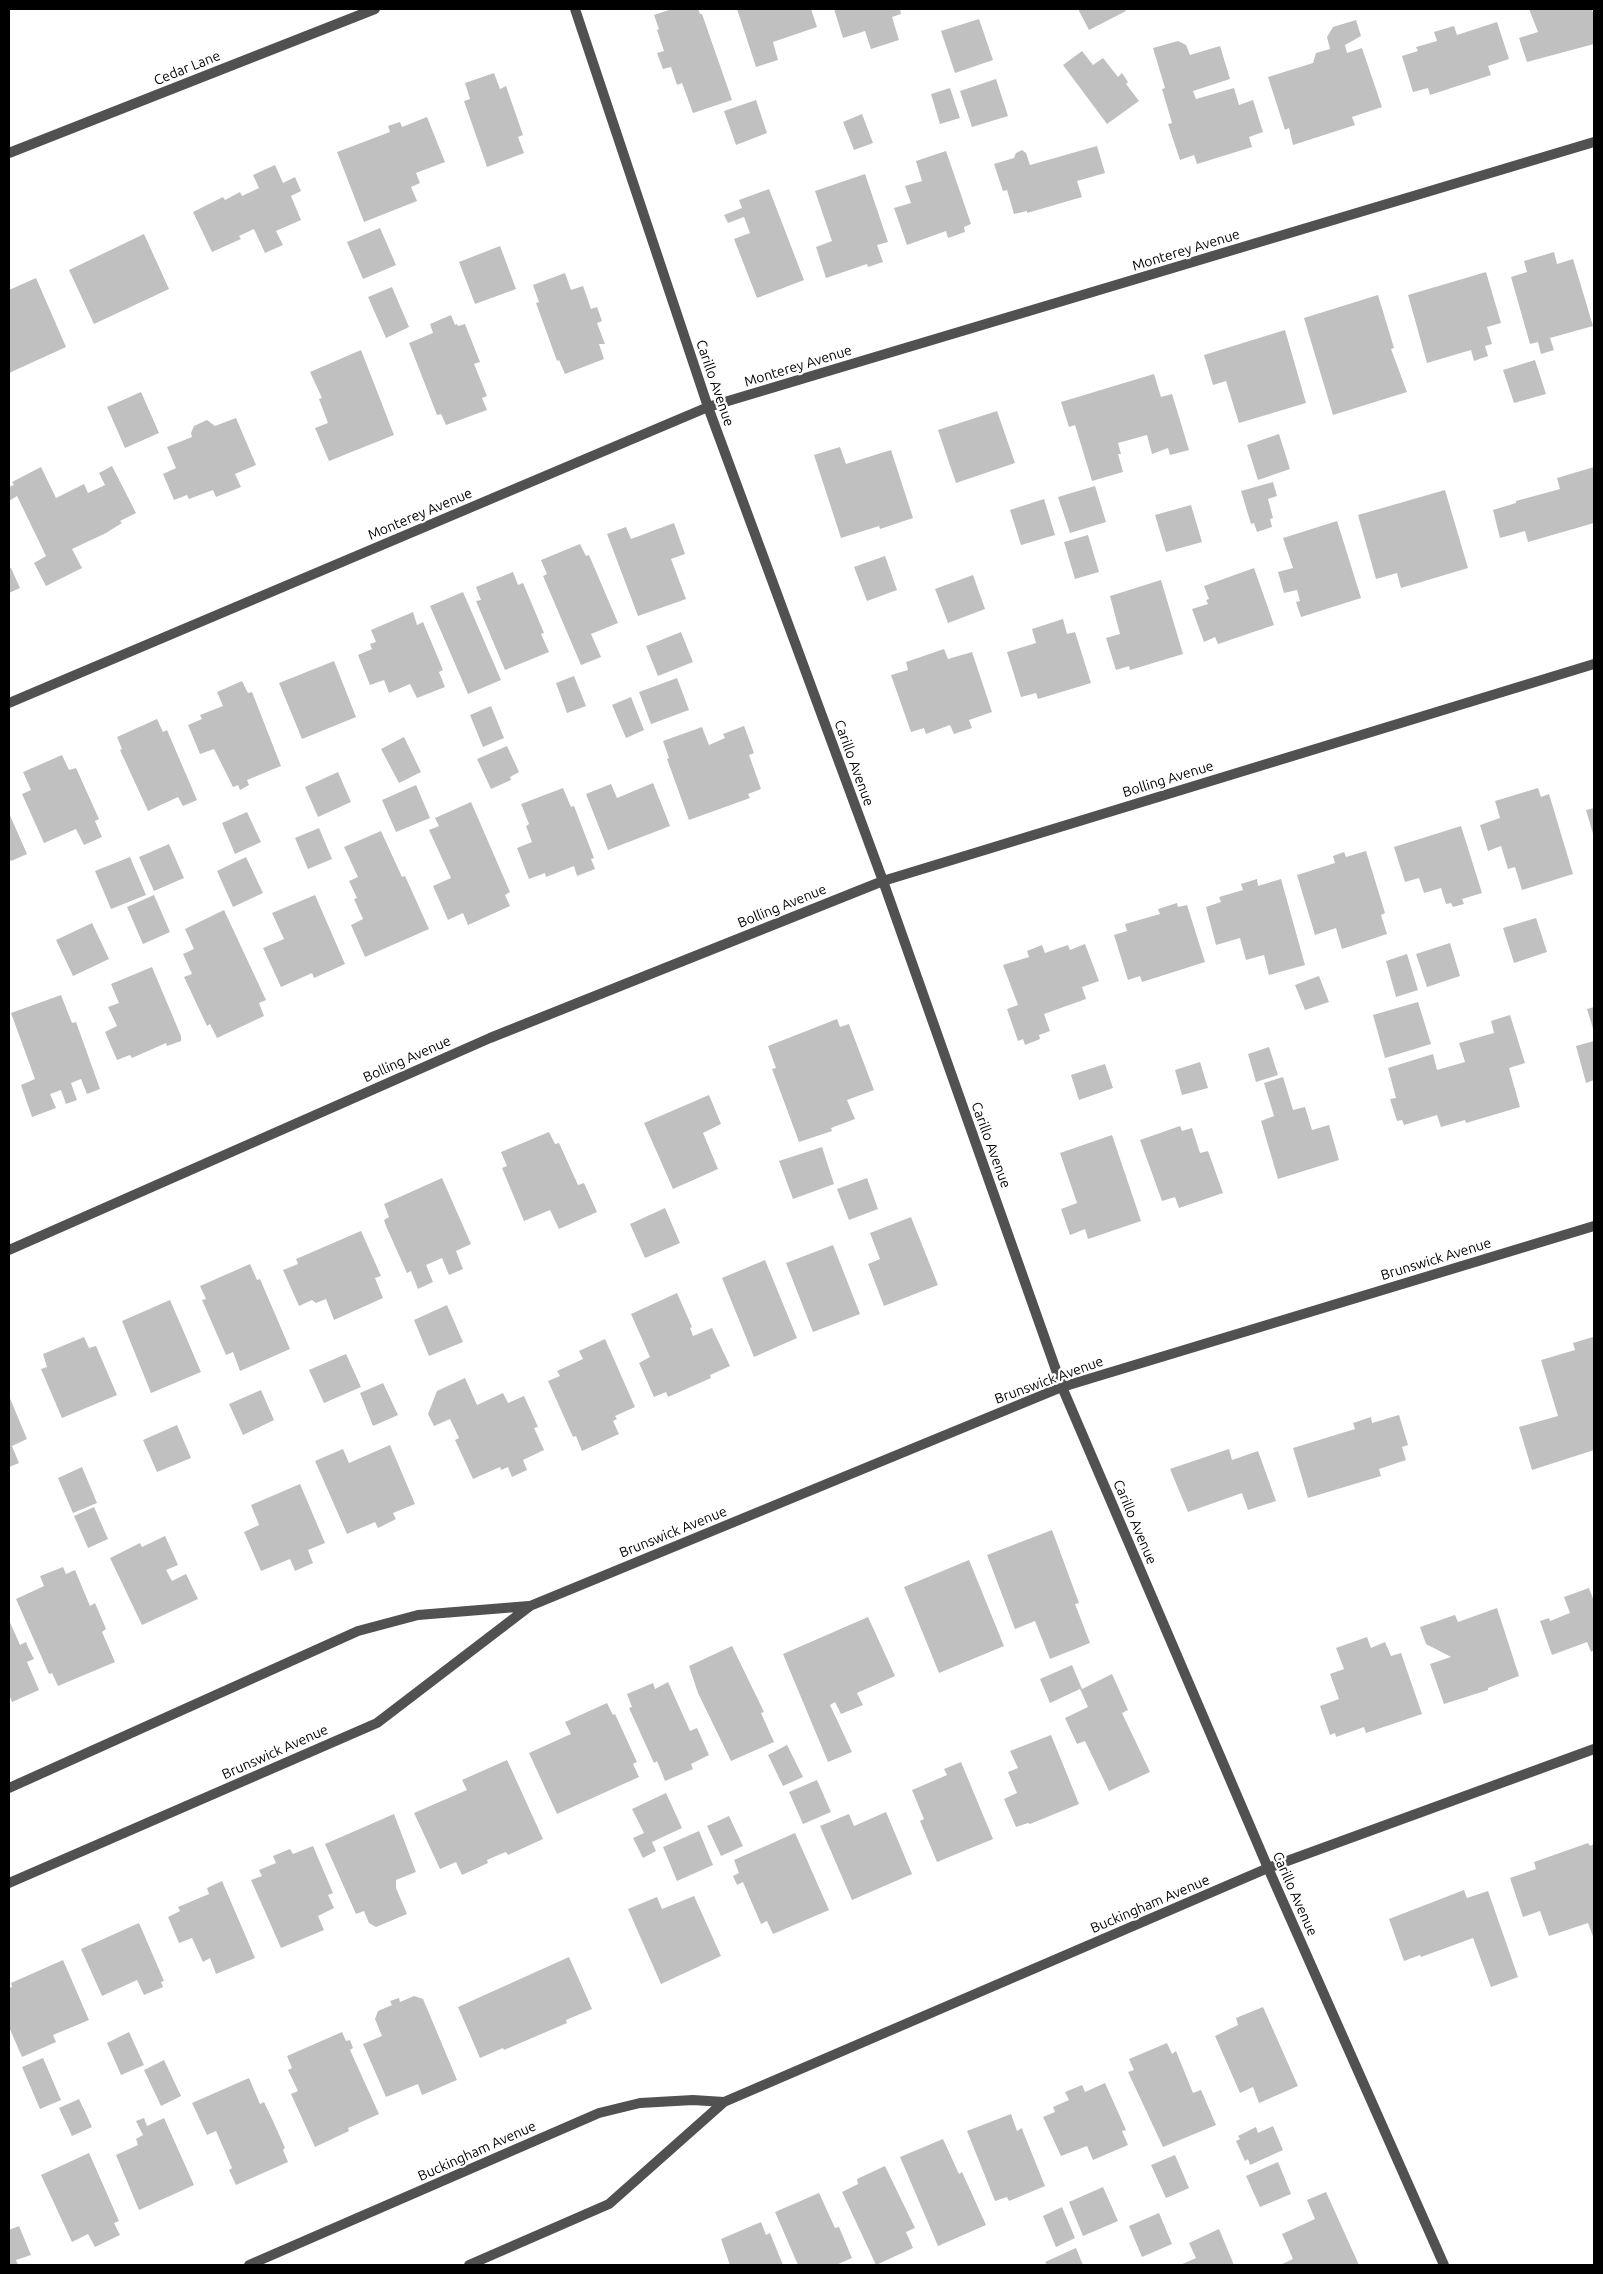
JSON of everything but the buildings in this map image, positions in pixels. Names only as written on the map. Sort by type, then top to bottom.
[{"type":"street","name":"Cedar Lane","points":[[9,153],[375,9]]},
{"type":"street","name":"Carillo Avenue","points":[[575,9],[708,407],[883,881],[1062,1386],[1268,1868],[1444,2265]]},
{"type":"street","name":"Monterey Avenue","points":[[9,704],[708,407],[1594,142]]},
{"type":"street","name":"Bolling Avenue","points":[[9,1250],[490,1038],[883,881],[1594,664]]},
{"type":"street","name":"Brunswick Avenue","points":[[9,1883],[376,1723],[530,1606],[1062,1386],[1594,1226]]},
{"type":"street","name":"Brunswick Avenue","points":[[9,1788],[358,1631],[418,1615],[530,1606]]},
{"type":"street","name":"Buckingham Avenue","points":[[469,2265],[610,2204],[724,2102],[1268,1868],[1594,1749]]},
{"type":"street","name":"Buckingham Avenue","points":[[249,2265],[598,2113],[640,2103],[693,2100],[724,2102]]}]
